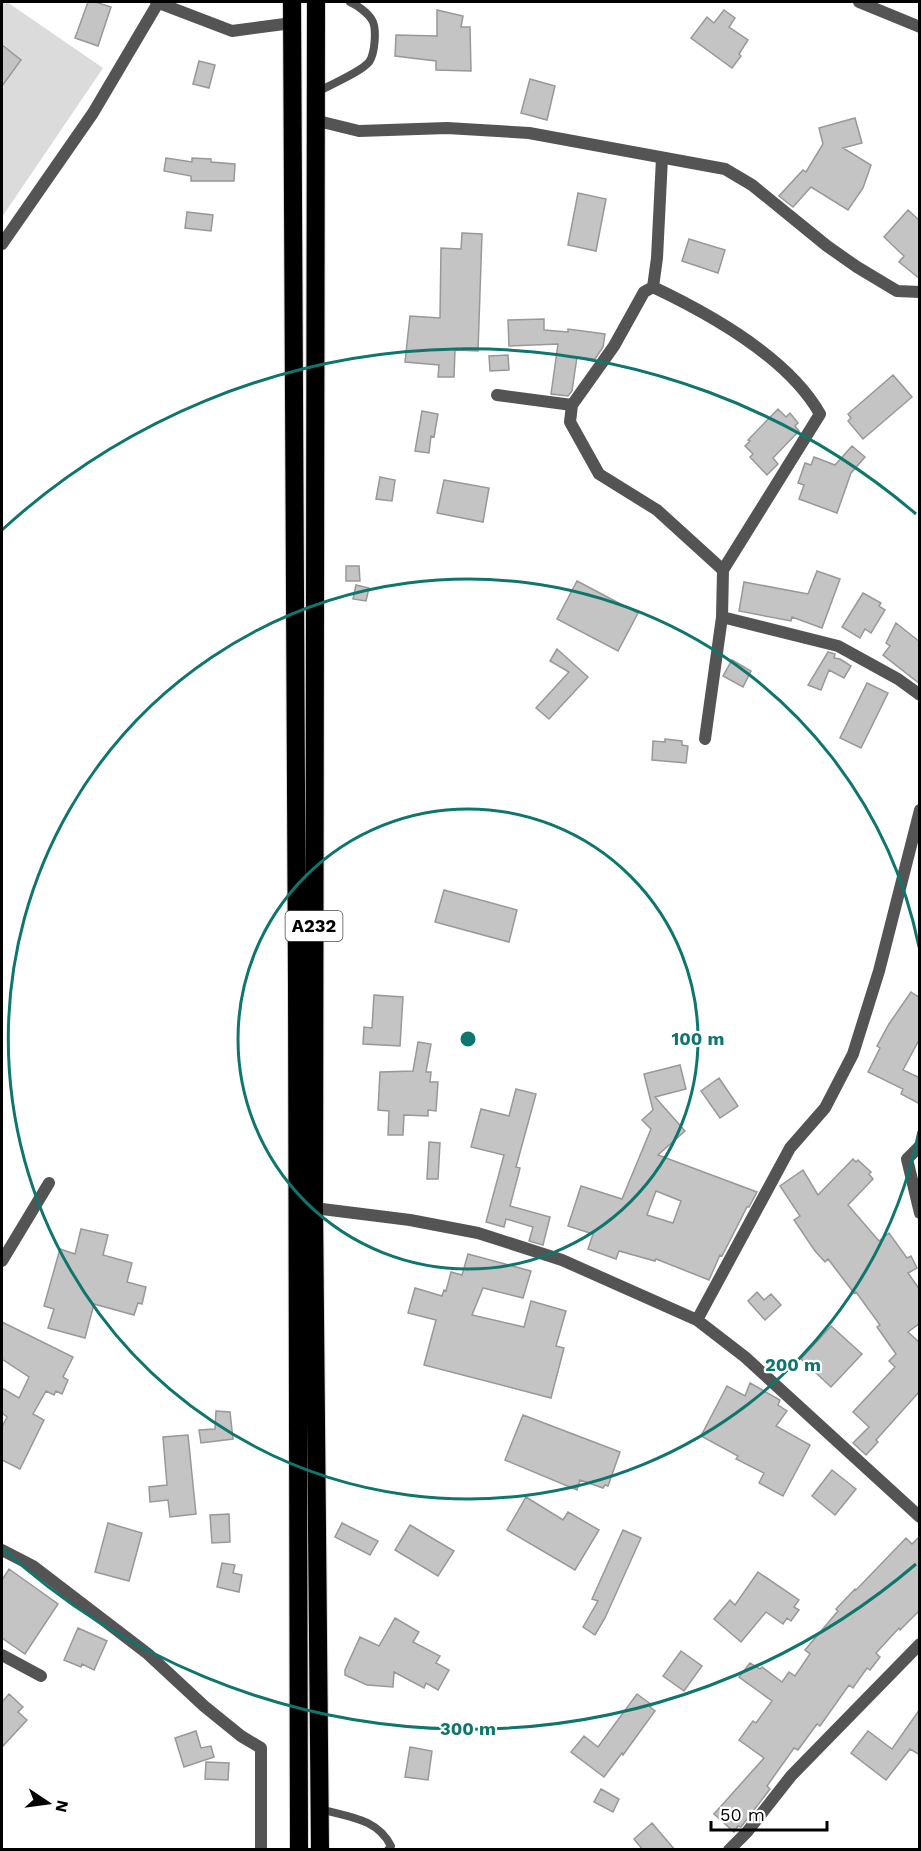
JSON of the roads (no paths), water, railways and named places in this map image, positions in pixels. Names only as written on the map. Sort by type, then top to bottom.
[{"type":"highway","name":"A232","points":[[292,2],[299,1850]]},
{"type":"highway","name":"A232","points":[[316,2],[314,120],[314,1208],[320,1850]]},
{"type":"street","points":[[2,244],[93,113],[157,2],[232,31],[292,23]]},
{"type":"street","points":[[859,2],[920,27]]},
{"type":"street","points":[[314,120],[359,131],[447,128],[529,133],[725,169],[752,185],[827,246],[858,267],[897,291],[920,292]]},
{"type":"street","points":[[653,287],[657,258],[662,158]]},
{"type":"street","points":[[653,287],[645,292],[614,346],[572,405],[570,422],[599,474],[657,510],[723,570]]},
{"type":"street","points":[[653,287],[727,328],[777,361],[810,395],[820,414],[723,570],[722,617],[705,740]]},
{"type":"street","points":[[497,395],[572,405]]},
{"type":"street","points":[[722,617],[838,646],[898,679],[920,695]]},
{"type":"street","points":[[697,1320],[790,1148],[825,1108],[853,1053],[879,971],[920,810]]},
{"type":"street","points":[[920,1146],[907,1159],[920,1213]]},
{"type":"street","points":[[2,1261],[49,1183]]},
{"type":"street","points":[[314,1208],[410,1220],[478,1233],[562,1260],[697,1320],[745,1357],[920,1517]]},
{"type":"street","points":[[2,1550],[33,1566],[148,1654],[231,1729],[261,1748],[261,1850]]},
{"type":"street","points":[[729,1850],[747,1832],[791,1776],[920,1644]]},
{"type":"street","points":[[2,1654],[41,1676]]},
{"type":"lane","points":[[315,93],[351,74],[369,61],[375,44],[373,20],[357,5],[350,2]]},
{"type":"lane","points":[[320,1809],[374,1824],[385,1834],[391,1846],[388,1850]]}]
